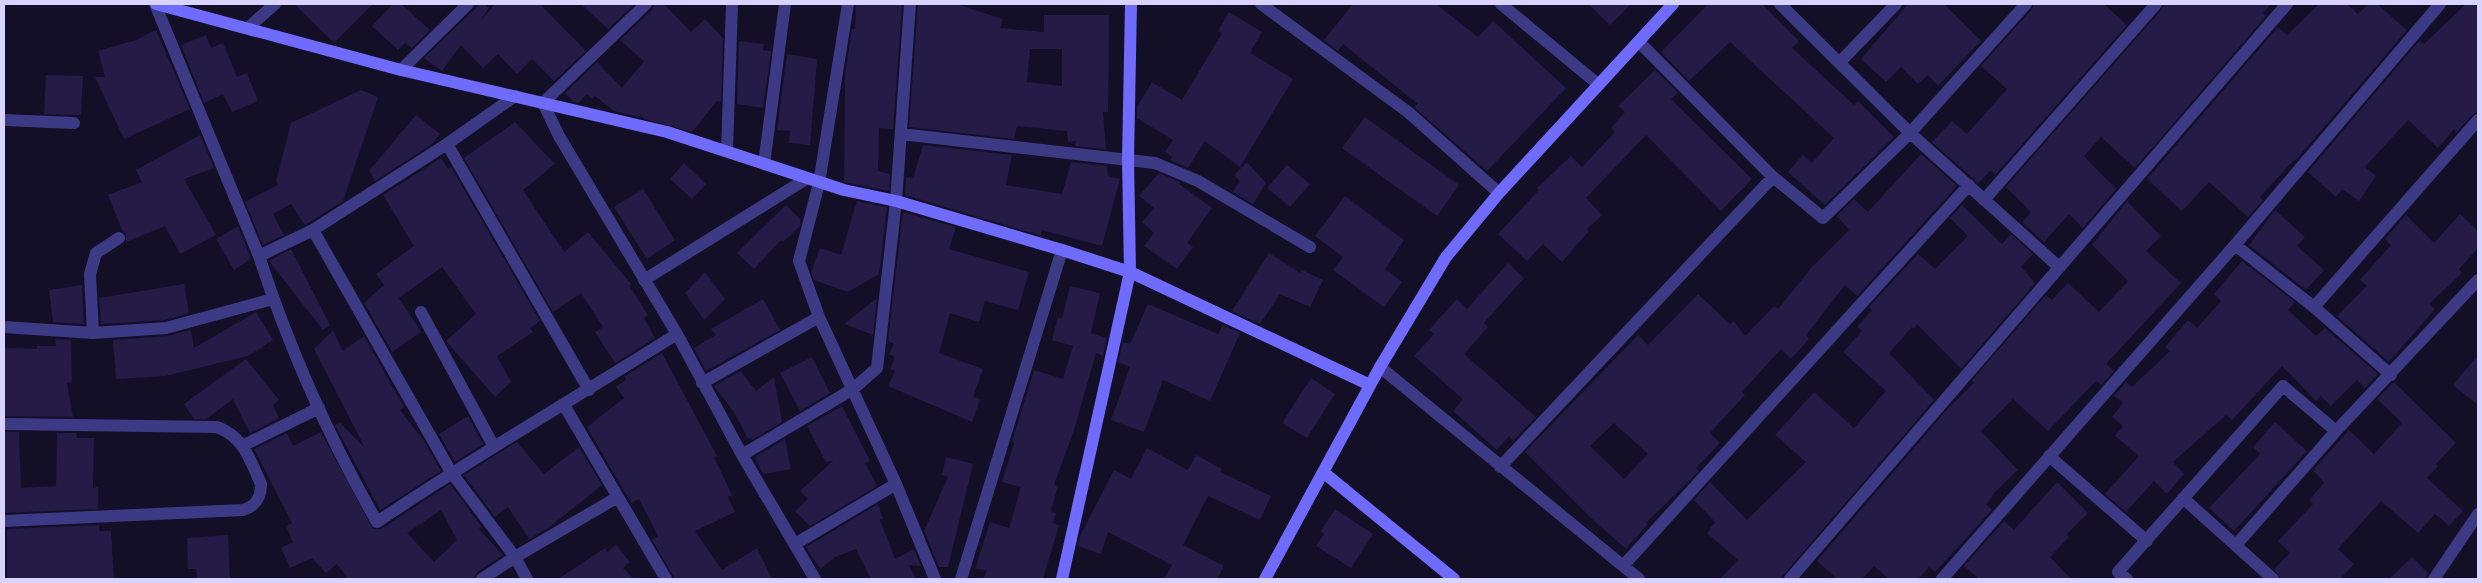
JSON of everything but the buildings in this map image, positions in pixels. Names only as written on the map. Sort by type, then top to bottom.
[{"type":"main road","points":[[156,4],[188,7],[249,27],[401,70],[667,132],[727,150],[819,183],[896,201],[1062,250],[1130,272],[1370,385]]},
{"type":"main road","points":[[1062,579],[1130,272],[1128,160],[1130,4]]},
{"type":"main road","points":[[1265,579],[1380,367],[1446,258],[1499,193],[1673,4]]},
{"type":"main road","points":[[1323,472],[1454,579]]},
{"type":"street","points":[[156,4],[259,256],[273,299],[318,408],[354,482],[377,522],[493,445],[589,390],[677,334]]},
{"type":"street","points":[[249,27],[275,4]]},
{"type":"street","points":[[401,70],[468,4]]},
{"type":"street","points":[[646,4],[543,103],[559,136],[677,334],[742,455],[815,579]]},
{"type":"street","points":[[727,150],[732,4]]},
{"type":"street","points":[[764,164],[785,4]]},
{"type":"street","points":[[848,4],[819,183],[799,261],[819,317],[896,484],[935,579]]},
{"type":"street","points":[[742,455],[852,389],[877,368],[896,201],[910,4]]},
{"type":"street","points":[[1261,4],[1408,112],[1499,193]]},
{"type":"street","points":[[1501,4],[1599,85]]},
{"type":"street","points":[[1780,4],[1910,133],[2059,267]]},
{"type":"street","points":[[1840,62],[1896,4]]},
{"type":"street","points":[[1639,42],[1773,177],[1823,218],[1910,133],[2026,4]]},
{"type":"street","points":[[1984,200],[2156,4]]},
{"type":"street","points":[[1790,579],[2287,4]]},
{"type":"street","points":[[1942,579],[2235,245],[2440,4]]},
{"type":"street","points":[[259,256],[313,230],[447,144],[515,96]]},
{"type":"street","points":[[4,120],[74,123]]},
{"type":"street","points":[[2314,307],[2478,120]]},
{"type":"street","points":[[901,134],[1155,163],[1176,170],[1310,247]]},
{"type":"street","points":[[447,144],[589,390]]},
{"type":"street","points":[[1500,466],[1773,177]]},
{"type":"street","points":[[644,280],[806,179]]},
{"type":"street","points":[[1623,566],[1969,185]]},
{"type":"street","points":[[313,230],[451,472],[515,557],[527,579]]},
{"type":"street","points":[[93,333],[90,274],[96,252],[118,238]]},
{"type":"street","points":[[2235,245],[2314,307],[2391,374]]},
{"type":"street","points":[[961,579],[1062,250]]},
{"type":"street","points":[[2236,545],[2336,431],[2478,280]]},
{"type":"street","points":[[4,327],[93,333],[166,328],[273,299]]},
{"type":"street","points":[[421,312],[493,445]]},
{"type":"street","points":[[702,382],[819,317]]},
{"type":"street","points":[[1380,367],[1639,579]]},
{"type":"street","points":[[2119,577],[2147,541],[2283,386],[2336,431]]},
{"type":"street","points":[[564,405],[666,579]]},
{"type":"street","points":[[244,445],[318,408]]},
{"type":"street","points":[[4,424],[210,426],[227,430],[244,445],[261,484],[258,501],[248,509],[4,520]]},
{"type":"street","points":[[2049,456],[2147,541]]},
{"type":"street","points":[[794,544],[896,484]]},
{"type":"street","points":[[482,579],[515,557],[618,497]]},
{"type":"street","points":[[2184,498],[2273,579]]},
{"type":"street","points":[[2434,579],[2478,514]]}]
